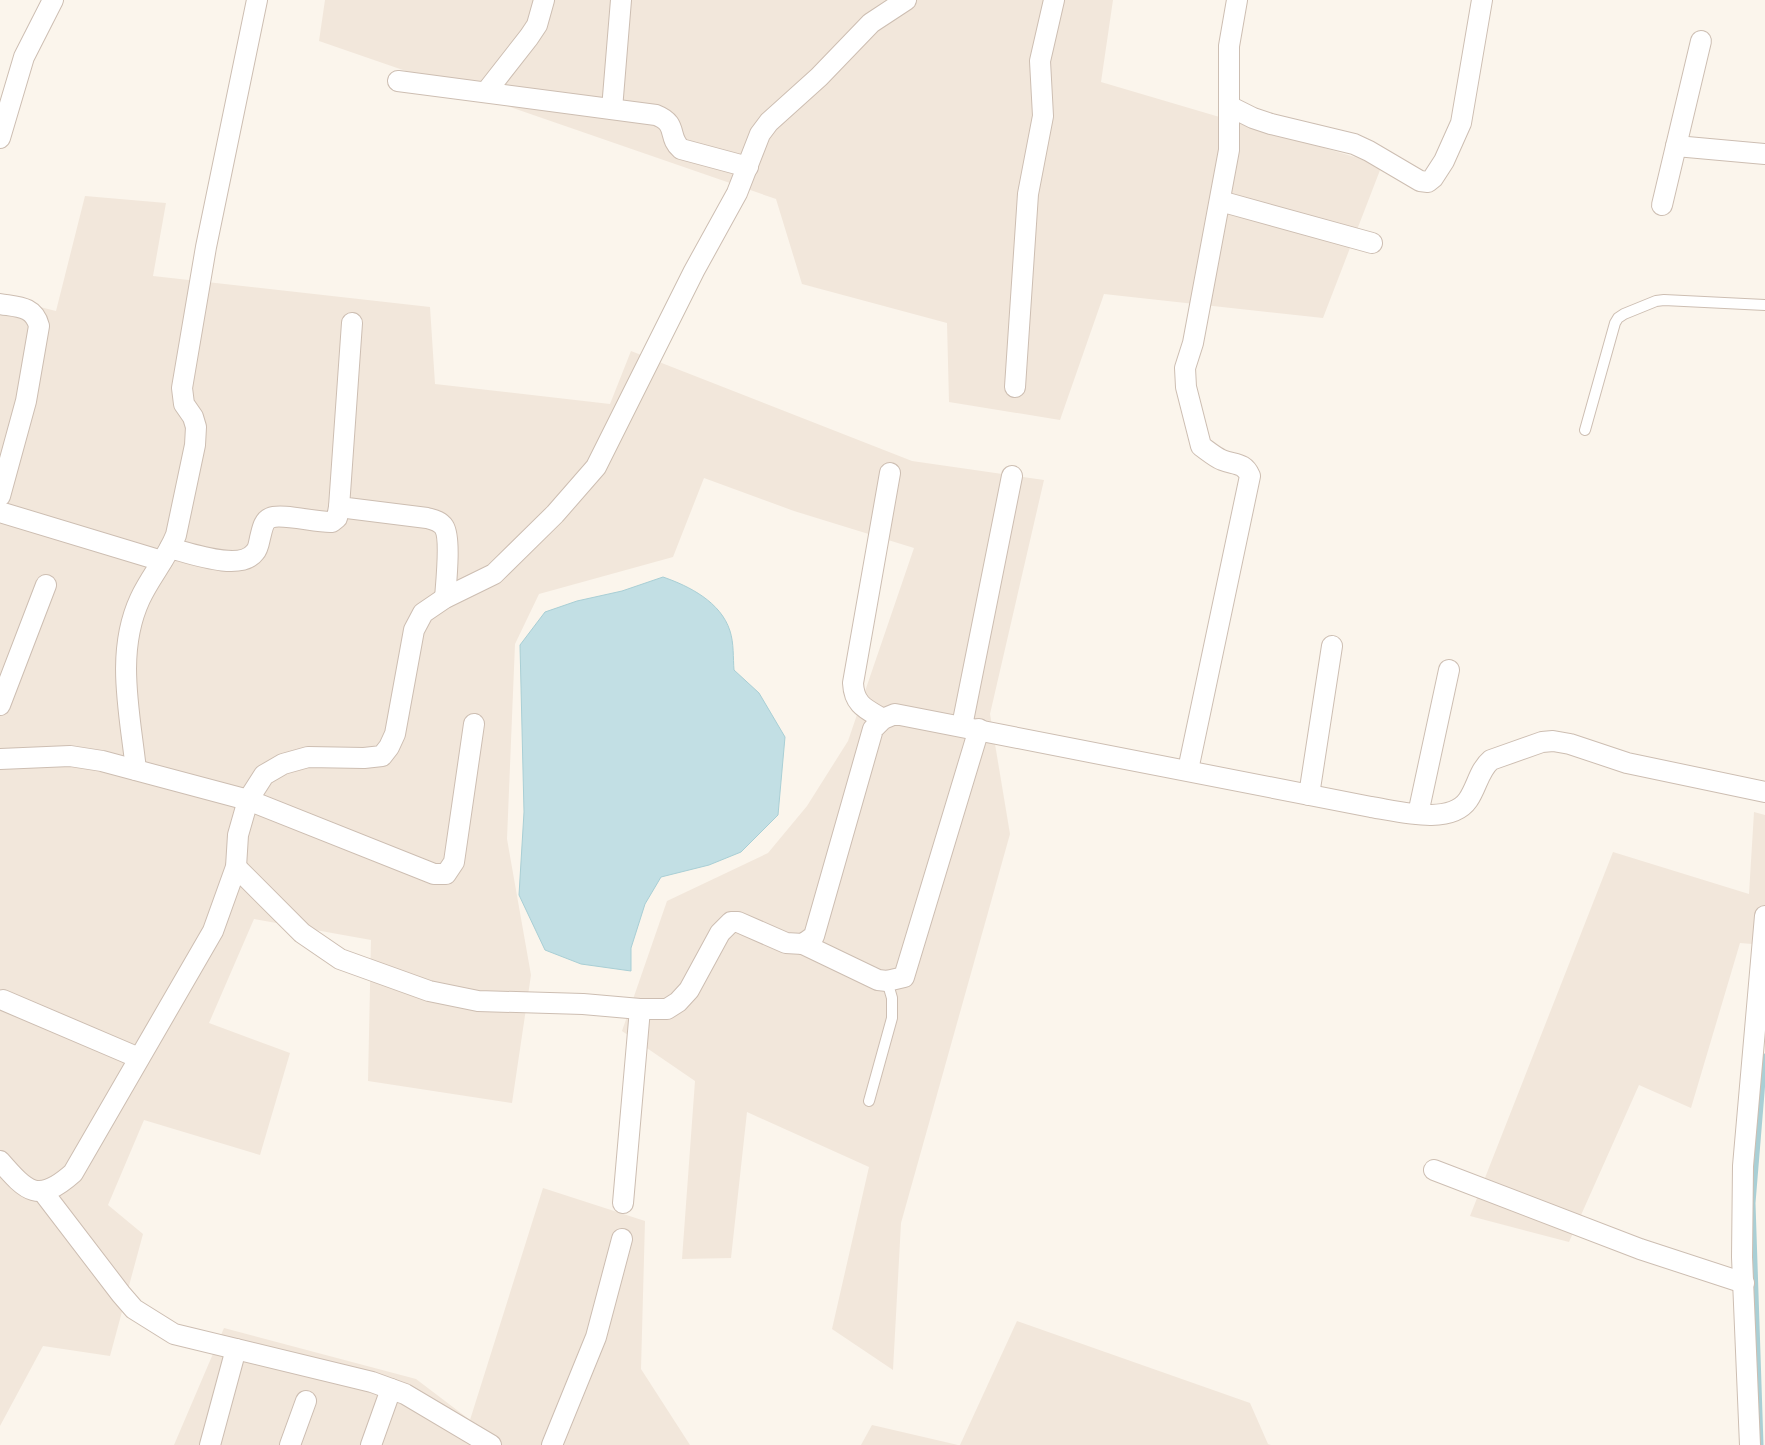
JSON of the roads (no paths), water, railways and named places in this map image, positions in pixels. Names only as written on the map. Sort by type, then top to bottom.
[{"type":"street","points":[[0,138],[24,57],[53,0]]},
{"type":"street","points":[[136,770],[126,683],[125,656],[128,631],[140,599],[176,535],[195,445],[196,427],[193,416],[184,404],[182,388],[206,246],[257,0]]},
{"type":"street","points":[[486,92],[537,25],[544,0]]},
{"type":"street","points":[[612,109],[620,0]]},
{"type":"street","points":[[0,1161],[14,1177],[30,1190],[43,1192],[61,1184],[74,1172],[213,931],[236,867],[238,835],[248,800],[264,775],[283,764],[308,758],[364,758],[382,756],[395,734],[414,630],[422,613],[445,598],[494,574],[555,514],[596,467],[694,271],[743,179],[760,134],[769,122],[819,77],[871,23],[906,0]]},
{"type":"street","points":[[1015,387],[1028,194],[1043,116],[1040,61],[1054,0]]},
{"type":"street","points":[[1188,770],[1250,476],[1247,469],[1241,465],[1221,460],[1201,446],[1186,387],[1185,368],[1193,343],[1229,150],[1229,46],[1237,0]]},
{"type":"street","points":[[1229,106],[1253,118],[1271,124],[1354,144],[1420,181],[1428,182],[1434,178],[1444,162],[1461,123],[1482,0]]},
{"type":"street","points":[[1662,205],[1701,41]]},
{"type":"street","points":[[398,81],[656,115],[667,119],[676,145],[681,149],[743,179]]},
{"type":"street","points":[[1676,146],[1765,154]]},
{"type":"street","points":[[1220,201],[1372,243]]},
{"type":"street","points":[[0,304],[28,310],[36,316],[39,326],[26,401],[3,467],[0,496]]},
{"type":"street","points":[[0,512],[166,554],[223,561],[242,561],[252,556],[256,551],[264,523],[267,519],[276,517],[332,522],[337,518],[339,507],[352,324]]},
{"type":"street","points":[[883,719],[862,706],[853,694],[853,683],[890,473]]},
{"type":"street","points":[[236,867],[302,933],[340,959],[429,991],[478,1001],[667,1009],[678,1002],[689,990],[720,933],[731,922],[738,922],[786,943],[803,944],[878,980],[888,981],[904,977],[970,728],[1012,476]]},
{"type":"street","points":[[339,507],[427,518],[440,522],[446,529],[448,542],[445,598]]},
{"type":"street","points":[[0,705],[46,585]]},
{"type":"street","points":[[1310,794],[1332,646]]},
{"type":"street","points":[[1418,814],[1449,670]]},
{"type":"street","points":[[803,944],[814,936],[873,729],[883,719],[894,714],[1371,807],[1418,814],[1443,815],[1458,810],[1468,800],[1486,764],[1491,760],[1542,742],[1553,741],[1570,744],[1627,763],[1765,792]]},
{"type":"street","points":[[0,759],[70,756],[102,760],[248,800],[434,874],[446,874],[454,862],[474,724]]},
{"type":"street","points":[[1750,1445],[1757,1419],[1742,1257],[1743,1166],[1765,916]]},
{"type":"street","points":[[3,1000],[139,1058]]},
{"type":"street","points":[[622,1203],[640,1009]]},
{"type":"street","points":[[1434,1170],[1640,1249],[1744,1283]]},
{"type":"street","points":[[43,1192],[134,1309],[174,1334],[372,1382],[414,1399],[491,1445]]},
{"type":"street","points":[[552,1445],[596,1337],[622,1239]]},
{"type":"street","points":[[210,1445],[236,1349]]},
{"type":"street","points":[[371,1445],[391,1389]]},
{"type":"street","points":[[290,1445],[306,1401]]},
{"type":"lane","points":[[1585,430],[1618,318],[1656,301],[1664,300],[1765,305]]},
{"type":"lane","points":[[869,1102],[892,1018],[892,998],[888,981]]},
{"type":"water","points":[[663,577],[703,596],[726,621],[733,645],[734,670],[759,693],[785,737],[778,815],[741,852],[709,865],[661,877],[645,904],[631,948],[631,971],[581,964],[545,950],[519,895],[524,812],[520,645],[545,612],[577,601],[622,591]]},
{"type":"waterway","points":[[1761,1445],[1753,1203],[1765,1056]]}]
